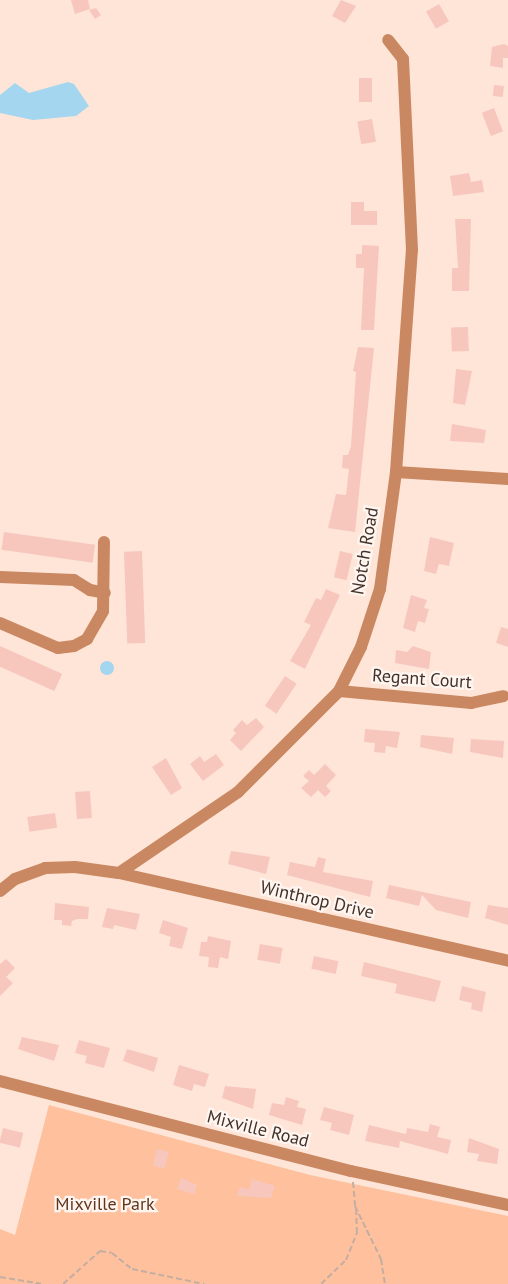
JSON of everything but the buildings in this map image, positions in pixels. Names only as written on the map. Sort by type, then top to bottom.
[{"type":"street","name":"Notch Road","points":[[119,873],[238,792],[339,691],[361,647],[380,588],[396,471],[412,250],[403,59],[388,40]]},
{"type":"street","points":[[396,471],[508,479]]},
{"type":"street","points":[[0,623],[51,646],[74,646],[87,639],[99,623],[105,593],[104,542]]},
{"type":"street","points":[[0,577],[74,580],[90,590],[105,593]]},
{"type":"street","name":"Regant Court","points":[[339,691],[471,703],[503,696]]},
{"type":"street","points":[[0,891],[15,879],[45,868],[75,867],[119,873]]},
{"type":"street","name":"Winthrop Drive","points":[[119,873],[508,962]]},
{"type":"street","name":"Mixville Road","points":[[0,1081],[351,1172],[508,1205]]},
{"type":"path","points":[[321,1284],[346,1260],[357,1233],[351,1172]]},
{"type":"path","points":[[355,1206],[381,1259],[385,1284]]},
{"type":"path","points":[[63,1284],[100,1251],[112,1253],[132,1269],[204,1284]]},
{"type":"path","points":[[0,1277],[42,1284]]},
{"type":"green space","name":"Mixville Park","points":[[49,1105],[310,1175],[508,1216],[508,1284],[0,1284],[0,1229],[15,1235]]},
{"type":"water","points":[[68,82],[74,84],[89,106],[76,116],[33,120],[0,113],[0,95],[15,83],[29,93]]},
{"type":"water","points":[[107,661],[112,663],[114,668],[112,673],[107,675],[102,673],[100,668],[102,663]]}]
